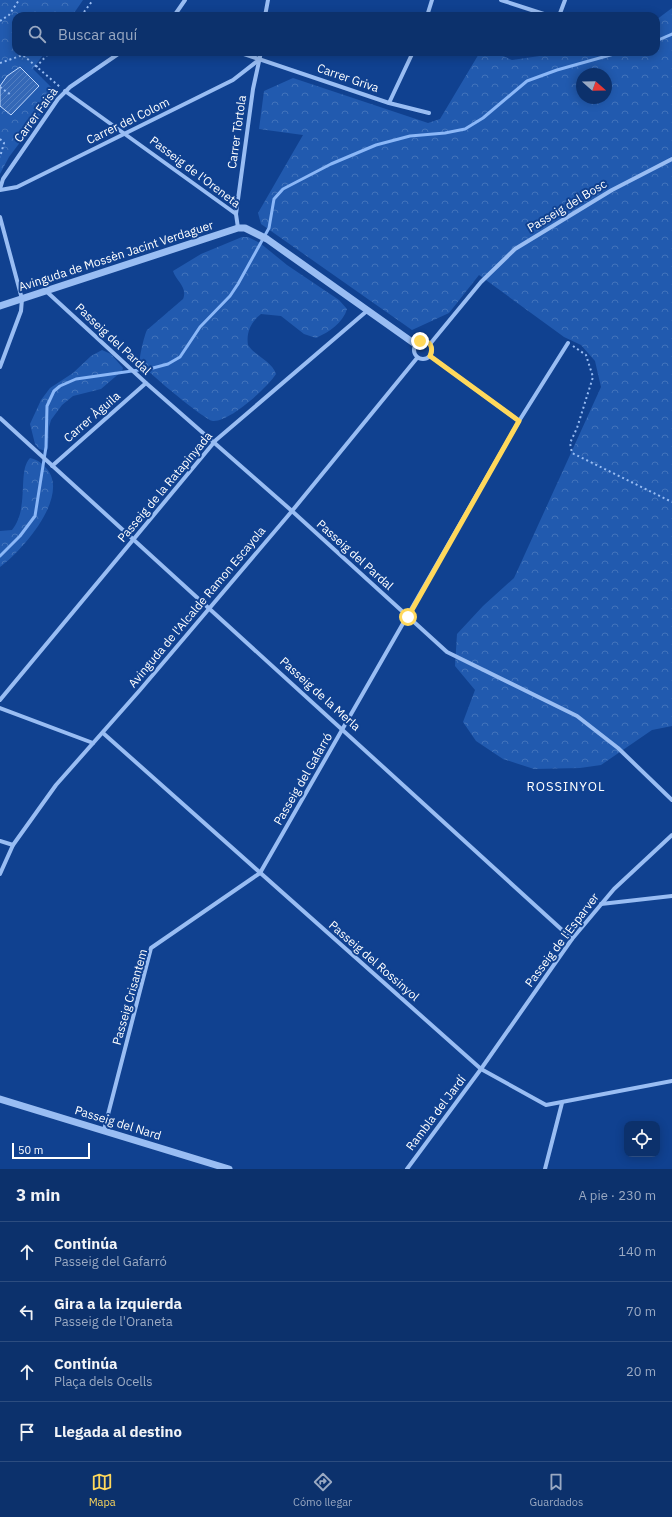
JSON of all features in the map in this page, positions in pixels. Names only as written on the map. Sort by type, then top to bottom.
[{"type":"street","points":[[178,12],[185,0]]},
{"type":"street","points":[[266,12],[268,0]]},
{"type":"street","points":[[428,12],[432,0]]},
{"type":"street","points":[[501,0],[538,12]]},
{"type":"street","points":[[560,12],[565,0]]},
{"type":"street","name":"Carrer Faisà","points":[[0,189],[9,170],[58,99],[65,91],[115,56]]},
{"type":"street","name":"Carrer Griva","points":[[251,56],[389,103],[429,113]]},
{"type":"street","name":"Carrer Tòrtola","points":[[236,214],[253,88],[260,56]]},
{"type":"street","points":[[389,103],[411,56]]},
{"type":"street","name":"Carrer del Colom","points":[[0,189],[17,188],[233,80],[260,59]]},
{"type":"street","name":"Passeig de l'Oreneta","points":[[65,91],[236,214],[238,228],[245,228],[260,234],[415,344]]},
{"type":"street","name":"Passeig del Bosc","points":[[430,344],[481,282],[520,246],[612,190],[672,159]]},
{"type":"street","points":[[0,217],[22,298],[21,311],[0,367]]},
{"type":"street","name":"Avinguda de Mossèn Jacint Verdaguer","points":[[0,306],[238,228]]},
{"type":"street","name":"Passeig del Pardal","points":[[46,290],[106,344],[146,383],[292,511],[447,652],[577,716],[618,748],[672,800]]},
{"type":"street","name":"Passeig de la Ratapinyada","points":[[0,700],[214,442],[368,310]]},
{"type":"street","points":[[422,341],[430,344],[432,348],[430,356],[424,360],[417,358],[414,352],[415,344],[422,341]]},
{"type":"street","name":"Passeig del Gafarró","points":[[260,873],[519,421],[568,343]]},
{"type":"street","points":[[430,356],[519,421]]},
{"type":"street","name":"Avinguda de l'Alcalde Ramon Escayola","points":[[0,874],[13,844],[56,786],[292,511],[417,358]]},
{"type":"street","name":"Carrer Àguila","points":[[52,466],[146,383]]},
{"type":"street","name":"Passeig de la Merla","points":[[0,418],[572,939]]},
{"type":"street","points":[[0,708],[93,744]]},
{"type":"street","name":"Passeig del Rossinyol","points":[[103,732],[481,1069],[546,1105],[672,1081]]},
{"type":"street","name":"Passeig de l'Esparver","points":[[481,1069],[572,939],[614,889],[672,835]]},
{"type":"street","points":[[0,841],[13,844]]},
{"type":"street","name":"Passeig Crisantem","points":[[104,1130],[151,948],[260,873]]},
{"type":"street","points":[[601,904],[672,896]]},
{"type":"street","name":"Rambla del Jardí","points":[[407,1169],[481,1069]]},
{"type":"street","name":"Passeig del Nard","points":[[0,1099],[226,1169]]},
{"type":"street","points":[[545,1169],[562,1103]]},
{"type":"path","points":[[0,21],[9,15],[19,0]]},
{"type":"path","points":[[84,12],[92,0]]},
{"type":"path","points":[[0,63],[20,56]]},
{"type":"path","points":[[24,56],[65,91]]},
{"type":"path","points":[[36,67],[46,56]]},
{"type":"path","points":[[0,87],[11,95]]},
{"type":"path","points":[[0,138],[4,143],[0,157]]},
{"type":"path","points":[[568,343],[586,356],[592,377],[577,428],[570,443],[572,453],[672,502]]},
{"type":"green space","points":[[0,0],[83,0],[75,12],[12,12],[12,56],[42,56],[33,69],[57,93],[9,157],[0,174]]},
{"type":"green space","points":[[672,8],[672,726],[652,730],[601,765],[580,768],[534,769],[503,759],[476,741],[463,722],[475,690],[455,666],[457,634],[483,606],[514,578],[601,387],[595,361],[581,345],[564,337],[479,275],[449,313],[412,330],[261,224],[258,213],[303,135],[259,129],[264,91],[293,78],[428,123],[440,119],[478,56],[503,56],[512,60],[540,56],[660,56],[660,17]]},
{"type":"green space","points":[[242,237],[248,237],[260,243],[287,265],[339,300],[347,309],[339,323],[326,333],[316,338],[304,334],[281,316],[261,314],[254,320],[250,328],[248,345],[274,369],[276,374],[248,403],[229,416],[213,421],[187,404],[151,374],[140,362],[140,355],[147,330],[183,299],[183,288],[173,271],[201,254]]},
{"type":"green space","points":[[102,350],[111,354],[123,368],[122,371],[101,389],[73,396],[62,405],[51,420],[49,427],[48,449],[46,451],[39,449],[35,444],[30,424],[41,400],[50,388],[73,373],[91,356]]},
{"type":"green space","points":[[30,458],[40,462],[47,469],[52,481],[52,494],[48,508],[31,536],[20,549],[0,567],[0,531],[12,530],[17,521],[21,511],[24,472],[26,464]]},
{"type":"building","points":[[20,67],[39,86],[11,115],[0,106],[0,86],[7,76]]},
{"type":"waterway","points":[[660,39],[672,34]]},
{"type":"waterway","points":[[0,556],[20,536],[35,516],[46,447],[47,406],[54,391],[60,386],[76,379],[153,368],[168,364],[180,357],[200,327],[230,296],[238,284],[269,228],[274,199],[283,189],[331,164],[376,145],[410,136],[445,133],[465,129],[483,118],[527,81],[557,70],[607,56]]},
{"type":"district","name":"ROSSINYOL","points":[[566,786]]},
{"type":"route","points":[[408,617],[519,421],[430,356],[432,351],[430,344],[425,341],[420,341]]}]
